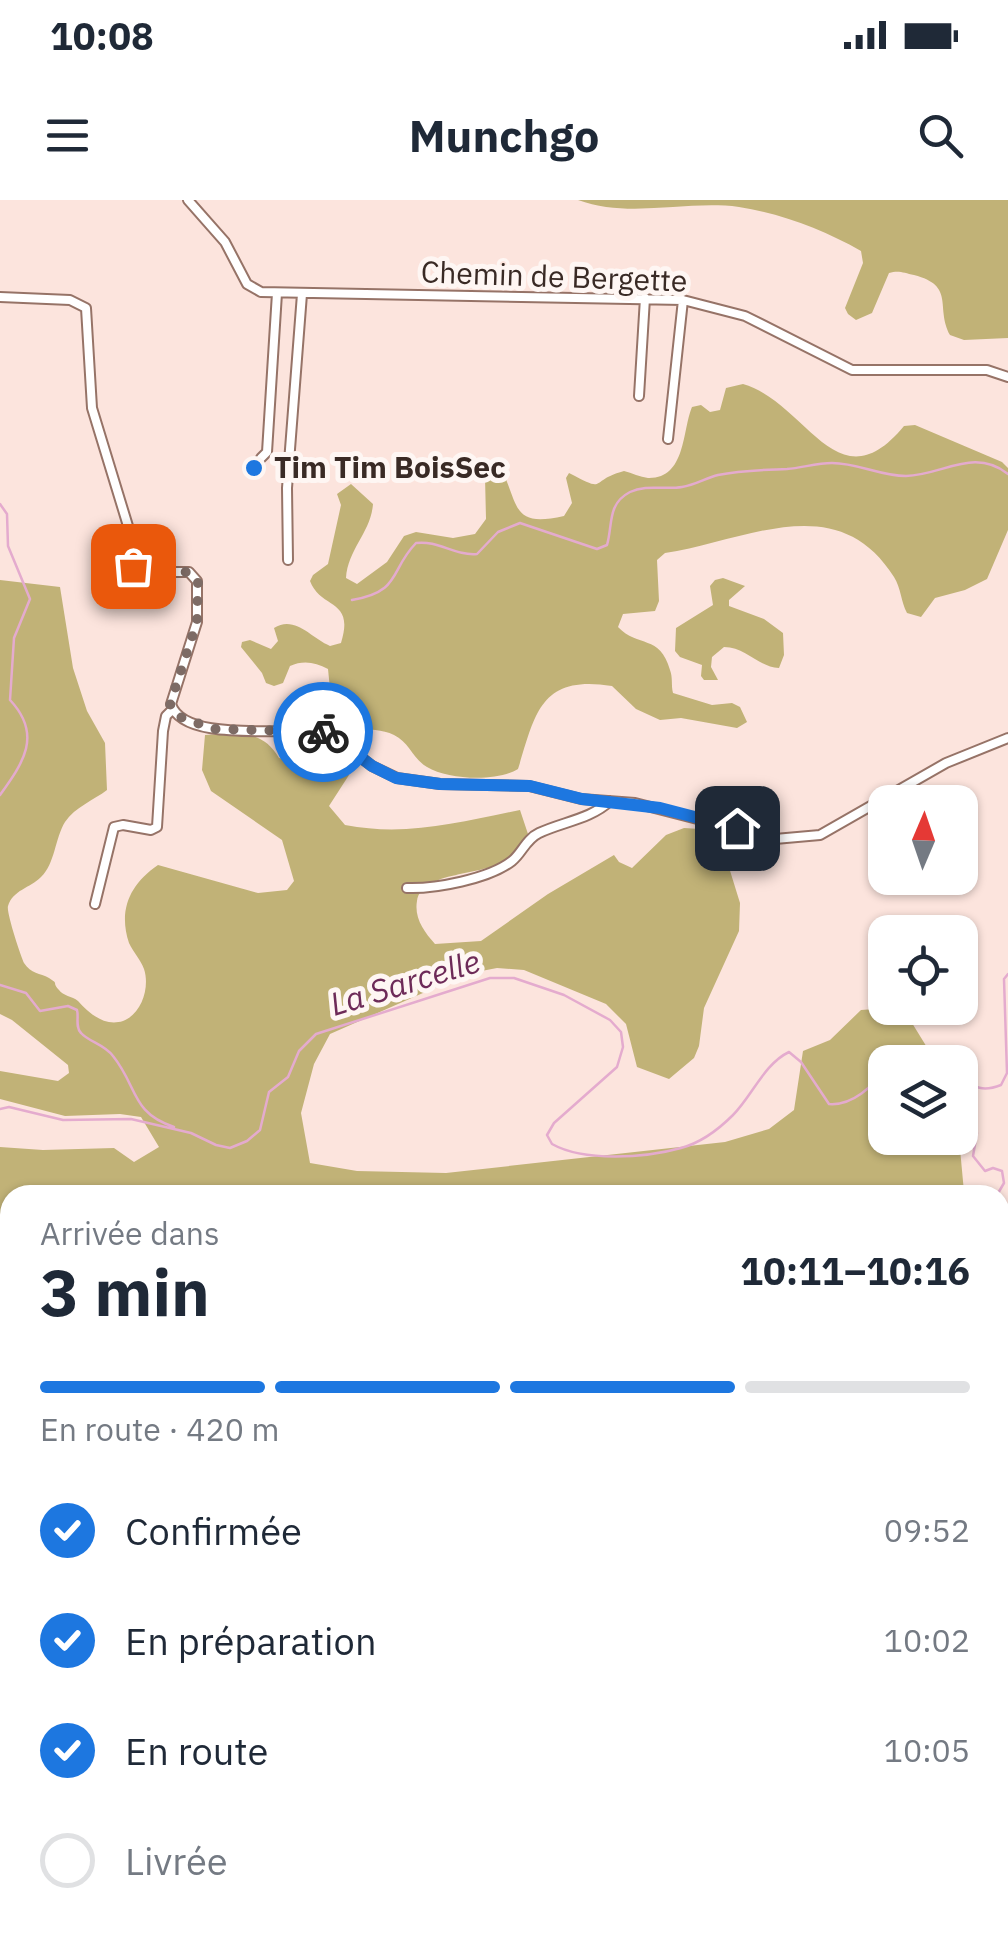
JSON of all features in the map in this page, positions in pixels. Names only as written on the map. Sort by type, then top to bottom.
[{"type":"street","points":[[188,200],[225,242],[247,284],[261,292],[277,293],[267,452],[260,458]]},
{"type":"street","name":"Chemin de Bergette","points":[[277,293],[683,300],[745,316],[852,370],[987,370],[1008,376]]},
{"type":"street","points":[[288,560],[286,488],[302,294]]},
{"type":"street","points":[[0,296],[70,300],[86,308],[92,408],[128,526],[133,566],[146,572],[189,572],[198,581],[197,622],[170,704],[186,721],[214,729],[324,732],[396,778],[440,784],[530,786],[582,799],[660,808],[775,839],[820,835],[946,763],[1008,738]]},
{"type":"street","points":[[639,396],[645,298]]},
{"type":"street","points":[[668,439],[683,300]]},
{"type":"street","points":[[95,904],[114,827],[156,827],[163,731],[172,710]]},
{"type":"street","points":[[407,888],[453,882],[508,864],[534,835],[597,811],[610,801]]},
{"type":"shaded area","points":[[578,200],[1008,200],[1008,338],[964,340],[950,335],[940,291],[927,280],[899,272],[889,273],[872,313],[856,320],[845,308],[863,263],[861,251],[787,218],[719,205],[638,209]]},
{"type":"shaded area","points":[[743,384],[766,395],[841,453],[860,456],[881,448],[904,426],[915,425],[1002,462],[1008,468],[1008,530],[987,579],[935,598],[921,617],[907,613],[894,577],[871,549],[845,533],[817,527],[788,527],[665,553],[657,560],[659,601],[655,611],[623,614],[618,627],[660,651],[671,673],[673,693],[712,705],[732,703],[740,707],[747,722],[737,728],[681,718],[660,720],[636,709],[612,686],[569,686],[544,703],[536,716],[518,769],[486,778],[436,771],[422,764],[394,735],[338,724],[323,711],[330,689],[328,669],[309,663],[295,664],[290,666],[283,683],[274,686],[266,683],[241,647],[242,642],[250,640],[271,649],[278,641],[274,628],[289,624],[330,646],[341,643],[344,618],[310,581],[328,564],[341,505],[337,494],[351,484],[373,504],[346,578],[357,584],[387,562],[404,536],[416,532],[453,538],[475,534],[486,519],[485,477],[496,471],[503,472],[521,512],[536,519],[564,516],[572,503],[566,478],[569,473],[594,484],[624,471],[648,478],[660,476],[676,462],[692,407],[701,405],[710,412],[720,410],[726,388]]},
{"type":"shaded area","points":[[723,578],[745,586],[729,600],[729,606],[764,619],[783,633],[784,655],[779,668],[724,647],[712,657],[711,667],[718,680],[704,680],[702,665],[680,657],[675,651],[676,628],[713,605],[710,586]]},
{"type":"shaded area","points":[[0,580],[60,587],[73,668],[87,711],[105,743],[107,790],[65,822],[46,872],[14,896],[8,906],[9,917],[27,967],[55,982],[61,992],[103,1020],[123,1021],[143,999],[146,976],[129,943],[125,920],[129,899],[148,872],[158,865],[258,893],[287,890],[294,881],[282,840],[211,791],[202,770],[205,735],[256,737],[279,758],[294,761],[300,745],[349,775],[329,806],[345,825],[412,829],[520,810],[528,834],[507,859],[442,879],[421,891],[418,919],[435,944],[481,941],[548,894],[614,855],[632,868],[666,835],[684,828],[700,829],[714,836],[723,848],[740,903],[739,931],[704,1008],[694,1058],[669,1079],[637,1067],[626,1024],[606,1004],[524,970],[497,968],[466,974],[330,1034],[314,1064],[301,1113],[310,1163],[357,1171],[446,1173],[725,1142],[769,1129],[794,1110],[803,1051],[830,1040],[861,1010],[868,1010],[868,1025],[913,1025],[926,1045],[868,1045],[868,1155],[961,1155],[963,1185],[0,1185],[0,1147],[114,1148],[134,1162],[159,1147],[141,1117],[65,1116],[0,1099],[0,1071],[58,1081],[69,1073],[68,1065],[0,1014]]},
{"type":"waterway","points":[[352,600],[387,585],[416,543],[477,554],[498,532],[520,523],[597,549],[607,545],[618,502],[642,488],[682,487],[727,473],[826,463],[906,476],[958,464],[983,463],[1008,474]]},
{"type":"waterway","points":[[0,504],[7,514],[8,546],[30,599],[14,638],[10,700],[26,725],[26,749],[0,795]]},
{"type":"waterway","name":"La Sarcelle","points":[[978,1087],[1001,1085],[1007,1073],[1004,979],[1008,974]]},
{"type":"waterway","name":"La Sarcelle","points":[[0,1109],[9,1107],[63,1120],[131,1119],[191,1133],[230,1148],[260,1130],[269,1092],[288,1077],[299,1051],[316,1034],[490,978],[514,978],[564,995],[610,1020],[621,1032],[623,1047],[617,1067],[554,1123],[547,1135],[552,1144],[565,1150],[597,1156],[633,1156],[695,1143],[733,1115],[772,1064],[789,1052],[801,1062],[829,1104],[846,1102],[868,1088]]},
{"type":"waterway","points":[[0,985],[26,993],[40,1011],[68,1006],[77,1010],[81,1033],[113,1056],[142,1107],[174,1127]]},
{"type":"waterway","points":[[973,1155],[985,1171],[1002,1171],[1003,1185]]},
{"type":"way so far","points":[[133,566],[146,572],[189,572],[198,581],[192,645],[170,704],[177,716],[214,729],[323,732]]},
{"type":"place","name":"Tim Tim BoisSec","points":[[254,468]]},
{"type":"route","points":[[323,732],[396,778],[440,784],[530,786],[582,799],[635,802],[737,828]]}]
